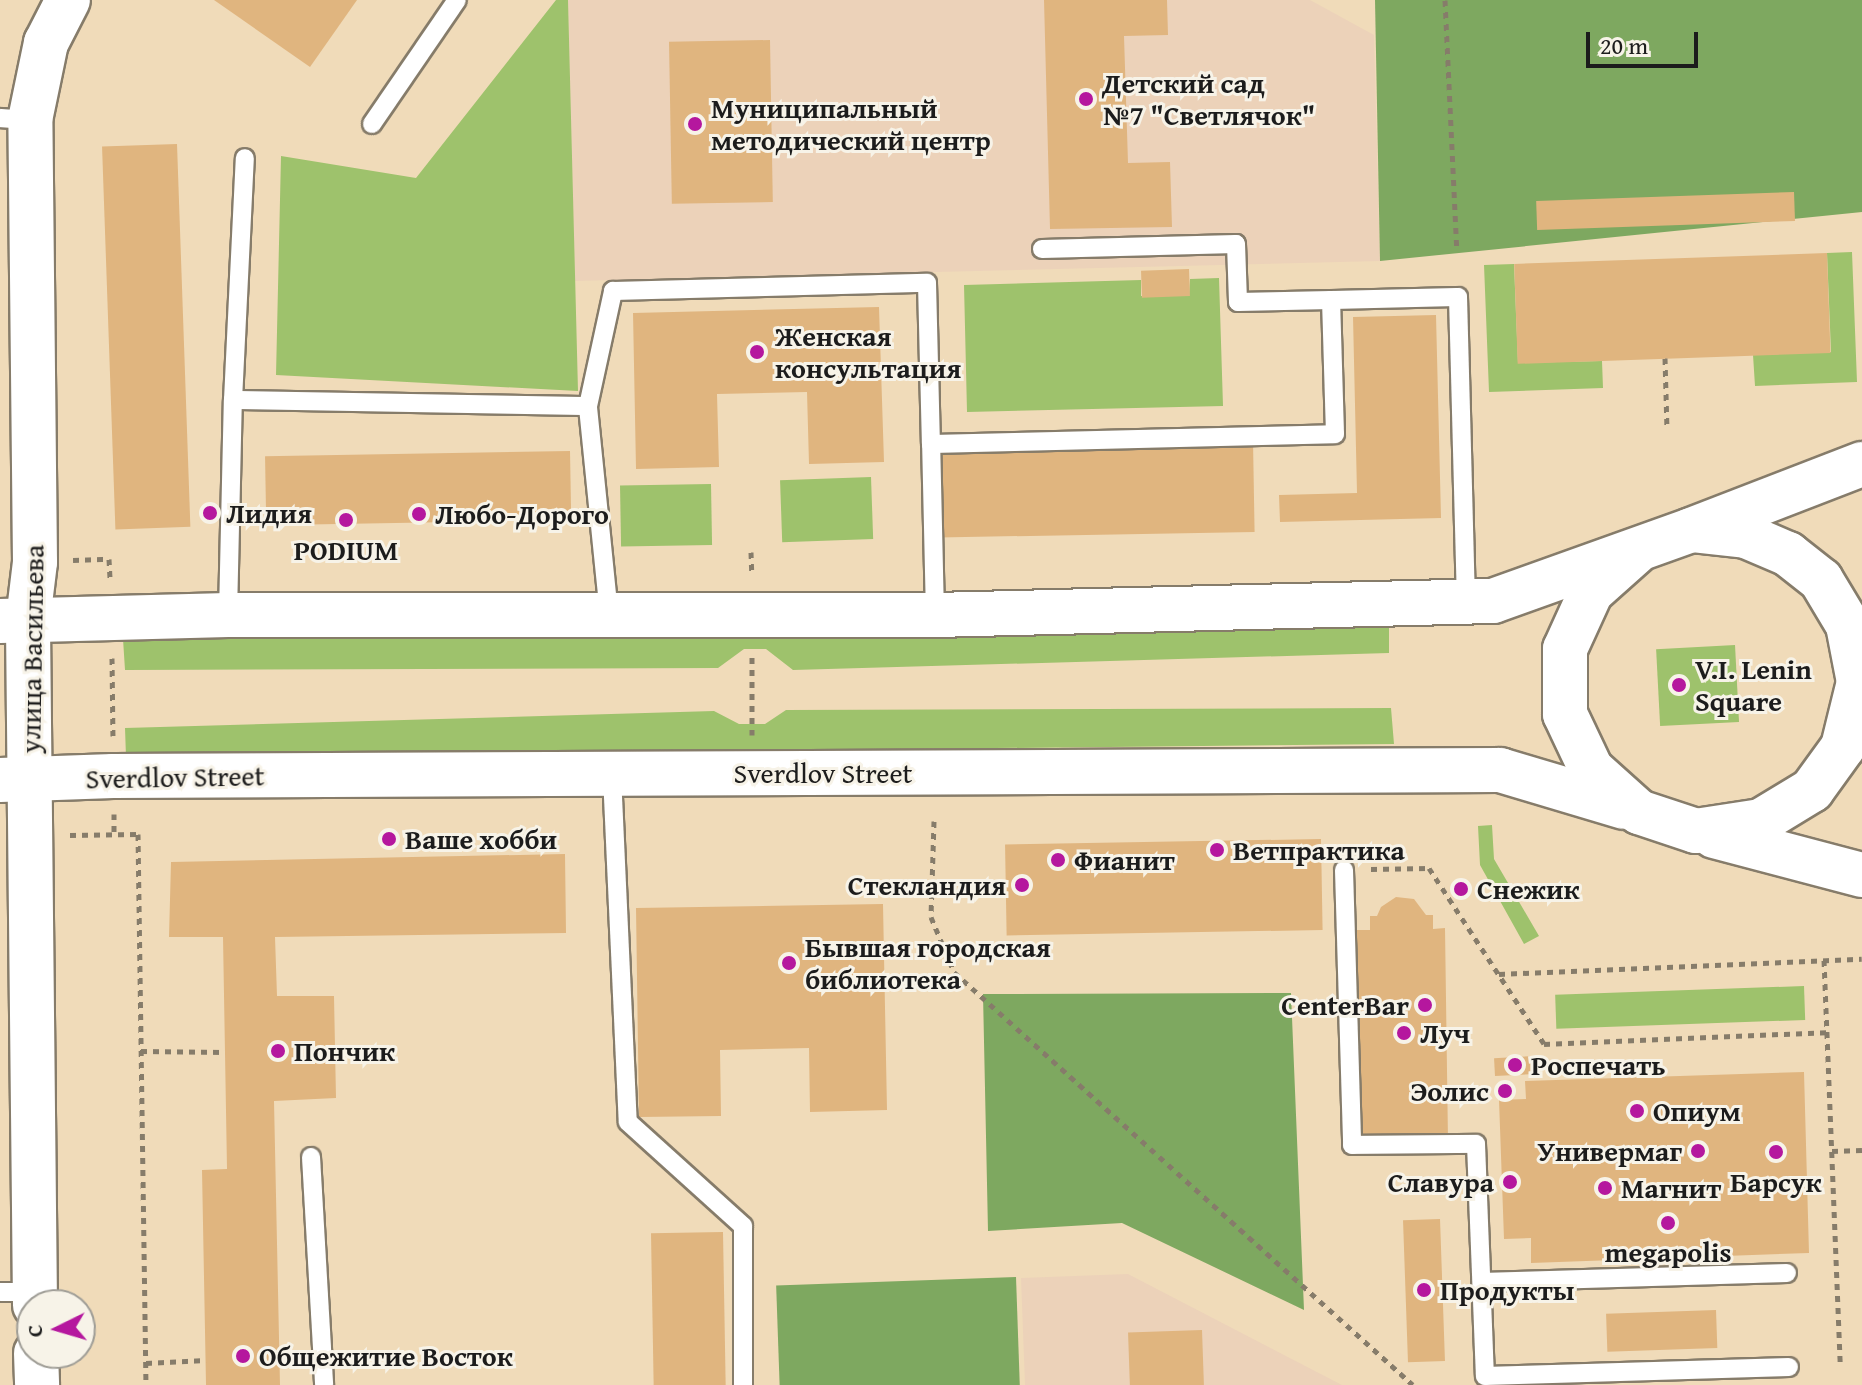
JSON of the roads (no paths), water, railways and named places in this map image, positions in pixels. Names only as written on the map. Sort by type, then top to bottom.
[{"type":"street","name":"улица Васильева","points":[[23,1289],[31,835],[15,780],[14,620],[35,562],[15,119],[46,43],[68,0]]},
{"type":"street","points":[[14,620],[228,615],[935,615],[1493,601],[1636,552],[1862,464]]},
{"type":"street","points":[[1691,530],[1746,536],[1788,554],[1821,580],[1848,625],[1859,682],[1843,747],[1812,790],[1761,821],[1696,831]]},
{"type":"street","points":[[1636,552],[1591,592],[1565,649],[1565,714],[1591,769],[1639,812]]},
{"type":"street","name":"Sverdlov Street","points":[[15,780],[113,776],[1500,770],[1696,831],[1862,875]]},
{"type":"lane","points":[[372,124],[457,0]]},
{"type":"lane","points":[[228,615],[233,400],[245,158]]},
{"type":"lane","points":[[1042,249],[1236,244],[1238,302],[1458,297],[1466,602]]},
{"type":"lane","points":[[609,614],[588,406],[613,291],[927,283],[935,615]]},
{"type":"lane","points":[[931,444],[1335,434],[1331,300]]},
{"type":"lane","points":[[233,400],[588,406]]},
{"type":"lane","points":[[612,775],[628,1122],[743,1226],[743,1385]]},
{"type":"lane","points":[[1344,870],[1352,1145],[1476,1144],[1485,1376],[1789,1367]]},
{"type":"lane","points":[[311,1157],[324,1385]]},
{"type":"lane","points":[[1482,1282],[1787,1273]]},
{"type":"place","name":"Детский сад №7 \"Светлячок\"","points":[[1086,99]]},
{"type":"place","name":"Муниципальный методический центр","points":[[695,124]]},
{"type":"place","name":"Женская консультация","points":[[757,352]]},
{"type":"place","name":"Лидия","points":[[210,513]]},
{"type":"place","name":"Любо-Дорого","points":[[419,514]]},
{"type":"place","name":"PODIUM","points":[[346,520]]},
{"type":"place","name":"V.I. Lenin Square","points":[[1679,685]]},
{"type":"place","name":"Ваше хобби","points":[[389,839]]},
{"type":"place","name":"Ветпрактика","points":[[1217,850]]},
{"type":"place","name":"Фианит","points":[[1058,860]]},
{"type":"place","name":"Стекландия","points":[[1022,885]]},
{"type":"place","name":"Снежик","points":[[1461,889]]},
{"type":"place","name":"Бывшая городская библиотека","points":[[789,963]]},
{"type":"place","name":"CenterBar","points":[[1425,1005]]},
{"type":"place","name":"Луч","points":[[1404,1033]]},
{"type":"place","name":"Пончик","points":[[278,1051]]},
{"type":"place","name":"Роспечать","points":[[1515,1065]]},
{"type":"place","name":"Эолис","points":[[1505,1091]]},
{"type":"place","name":"Опиум","points":[[1637,1111]]},
{"type":"place","name":"Универмаг","points":[[1698,1151]]},
{"type":"place","name":"Барсук","points":[[1776,1152]]},
{"type":"place","name":"Славура","points":[[1510,1182]]},
{"type":"place","name":"Магнит","points":[[1605,1188]]},
{"type":"place","name":"megapolis","points":[[1668,1223]]},
{"type":"place","name":"Продукты","points":[[1424,1290]]},
{"type":"place","name":"Общежитие Восток","points":[[243,1356]]}]
